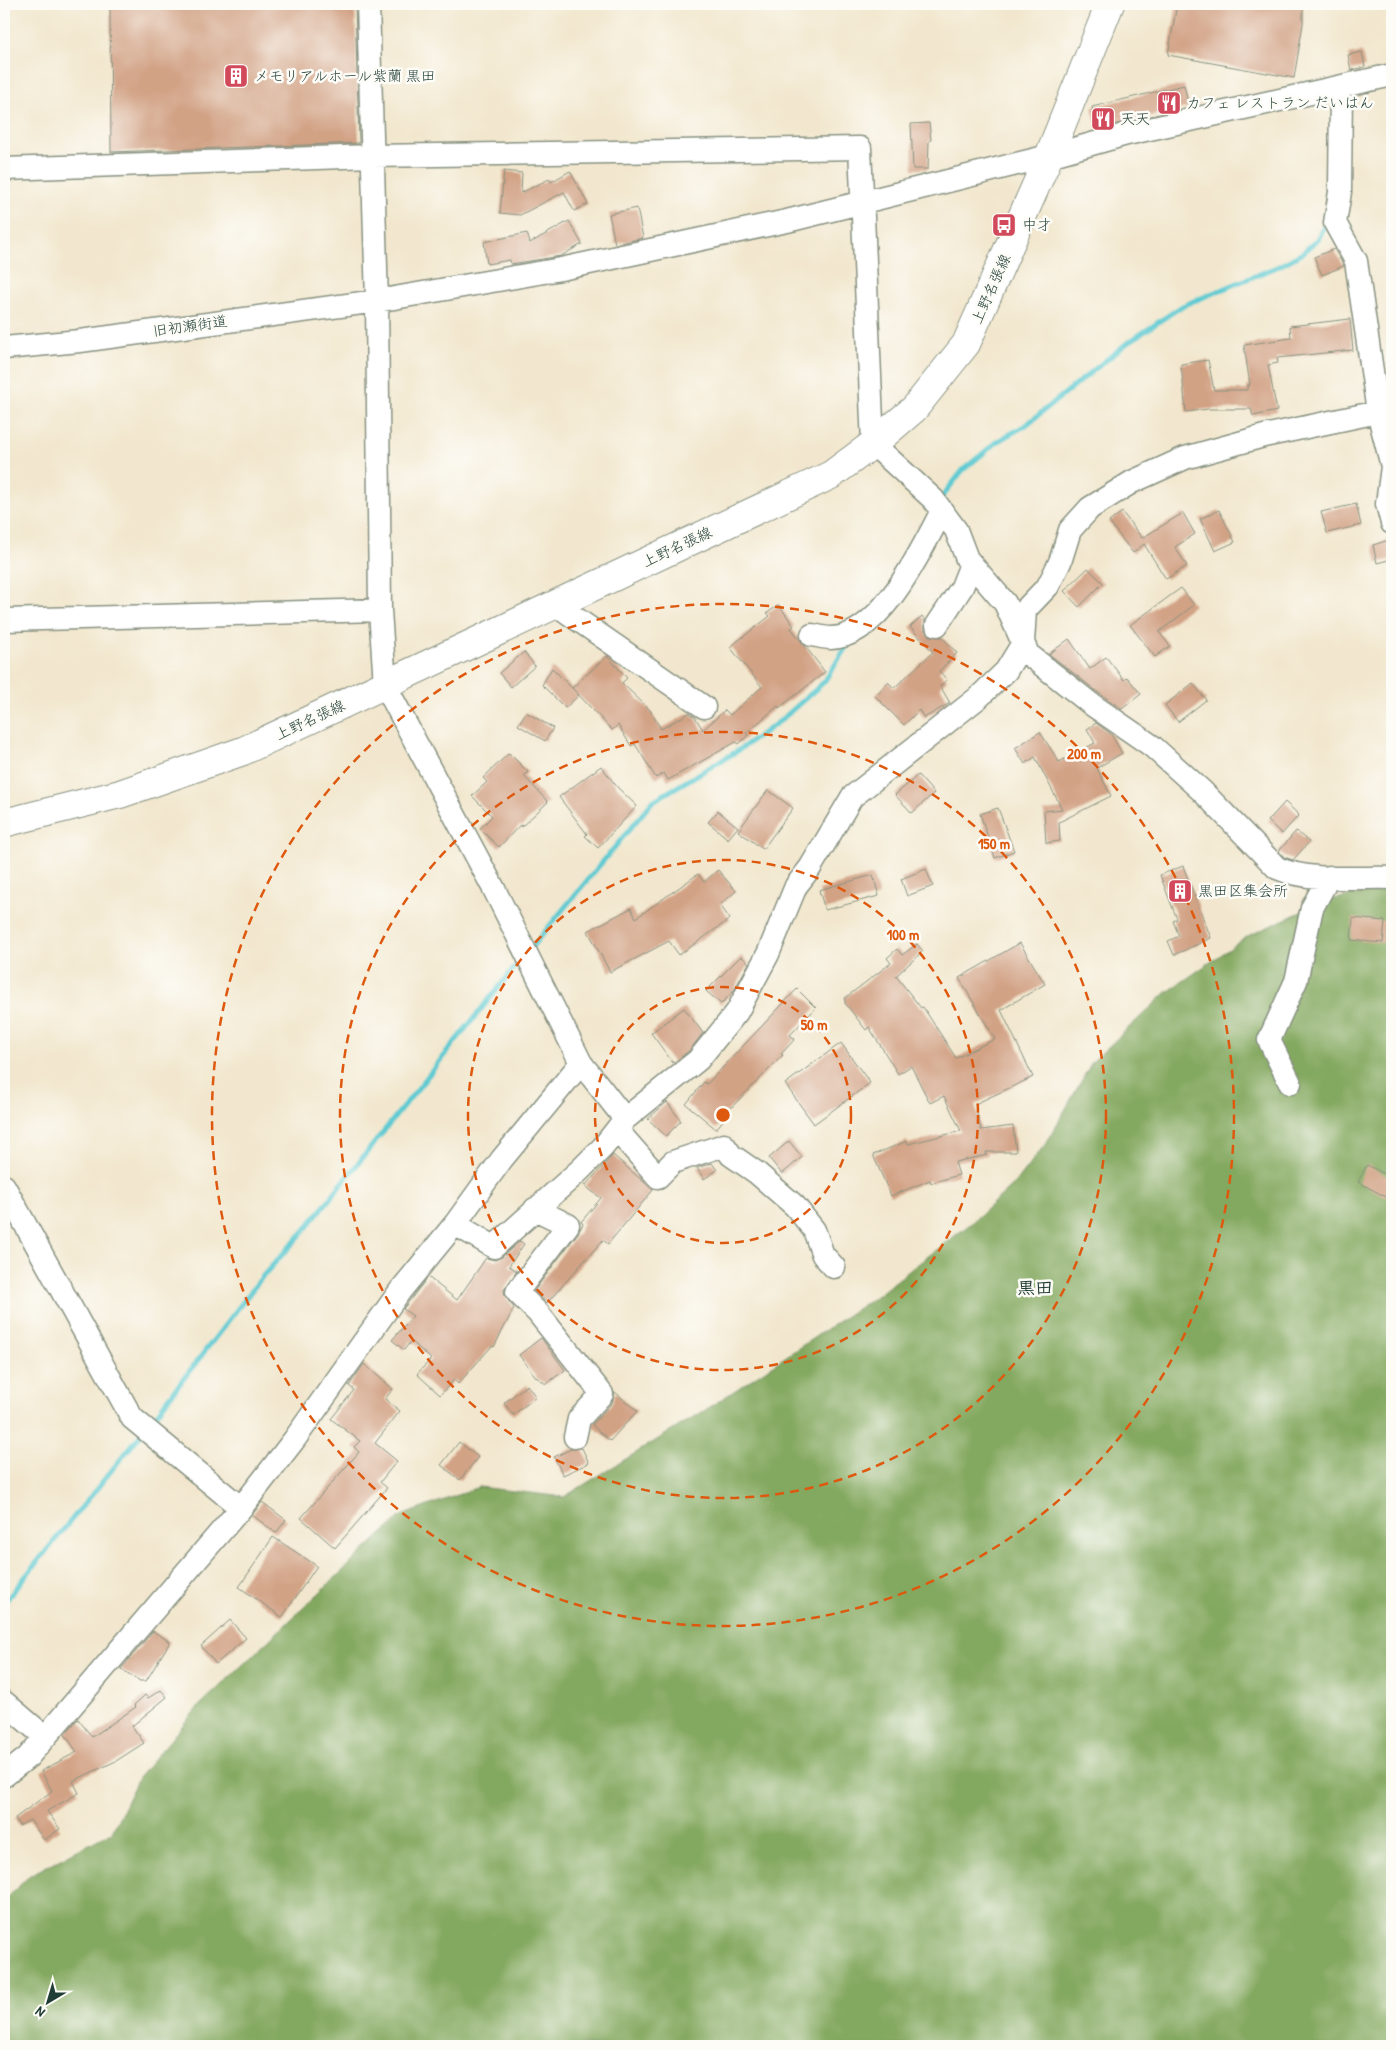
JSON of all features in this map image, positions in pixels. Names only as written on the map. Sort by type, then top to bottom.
[{"type":"main road","name":"上野名張線","points":[[4,823],[120,794],[243,751],[831,475],[873,444],[914,409],[966,344],[1049,156],[1110,4]]},
{"type":"street","points":[[368,4],[377,301],[380,610],[385,685],[581,1063],[658,1177],[673,1162],[724,1145],[731,1155],[757,1173],[795,1206],[814,1230],[823,1255],[834,1267]]},
{"type":"street","name":"旧初瀬街道","points":[[4,348],[80,341],[377,301],[561,269],[863,202],[1049,156],[1127,134],[1341,88],[1392,75]]},
{"type":"street","points":[[1341,88],[1340,192],[1336,222],[1356,261],[1378,412],[1392,466],[1387,504],[1392,523]]},
{"type":"street","points":[[4,169],[372,156],[860,148],[873,444],[938,505],[956,530],[971,564],[1005,603],[1028,654],[1091,704],[1152,746],[1202,791],[1278,868],[1287,872],[1329,877],[1392,878]]},
{"type":"street","points":[[455,1224],[494,1247],[604,1147],[621,1124],[698,1060],[737,1012],[768,954],[796,886],[810,868],[852,797],[979,697],[1006,671],[1023,643],[1025,610],[1048,586],[1060,562],[1070,530],[1090,508],[1132,482],[1185,458],[1264,436],[1378,412]]},
{"type":"street","points":[[812,635],[832,638],[849,633],[872,621],[899,585],[938,505]]},
{"type":"street","points":[[936,625],[962,587],[971,564]]},
{"type":"street","points":[[555,604],[704,708]]},
{"type":"street","points":[[4,620],[380,610]]},
{"type":"street","points":[[1290,1083],[1269,1040],[1296,981],[1312,908],[1329,877]]},
{"type":"street","points":[[4,1776],[28,1757],[241,1508],[294,1440],[400,1291],[455,1224],[502,1159],[581,1063]]},
{"type":"street","points":[[4,1186],[132,1418],[241,1508]]},
{"type":"street","points":[[535,1209],[568,1225],[517,1292],[538,1313],[602,1394],[579,1419],[575,1437]]},
{"type":"street","points":[[4,1702],[45,1737]]},
{"type":"green space","points":[[1392,887],[1392,2046],[4,2046],[4,1901],[30,1875],[112,1832],[138,1778],[199,1706],[401,1516],[479,1487],[564,1497],[704,1411],[875,1297],[969,1225],[1015,1183],[1047,1142],[1092,1062],[1166,993],[1248,936],[1325,901]]},
{"type":"building","name":"メモリアルホール紫蘭 黒田","points":[[110,4],[355,4],[359,143],[111,152]]},
{"type":"building","points":[[1177,4],[1303,4],[1303,24],[1294,78],[1168,55]]},
{"type":"building","points":[[1362,52],[1365,67],[1351,70],[1348,55]]},
{"type":"building","points":[[1184,85],[1189,107],[1097,129],[1092,107]]},
{"type":"building","points":[[929,123],[931,140],[929,141],[928,169],[913,169],[911,124]]},
{"type":"building","points":[[504,171],[522,173],[521,193],[549,179],[551,182],[570,171],[588,204],[574,211],[564,192],[520,215],[500,213]]},
{"type":"building","points":[[637,208],[643,238],[615,244],[609,214]]},
{"type":"building","points":[[569,221],[582,244],[561,256],[511,264],[510,260],[487,264],[484,242],[527,233],[530,243]]},
{"type":"building","points":[[1334,249],[1344,266],[1322,275],[1314,257]]},
{"type":"building","points":[[1350,319],[1353,350],[1277,358],[1278,363],[1268,365],[1277,411],[1253,416],[1251,409],[1208,409],[1186,412],[1181,364],[1208,360],[1214,390],[1247,390],[1247,386],[1250,385],[1244,345],[1291,338],[1290,326]]},
{"type":"building","points":[[1356,504],[1361,525],[1327,533],[1321,512]]},
{"type":"building","points":[[1219,510],[1235,542],[1215,551],[1200,519]]},
{"type":"building","points":[[1122,512],[1142,538],[1183,513],[1195,534],[1175,547],[1187,566],[1166,579],[1144,544],[1133,553],[1109,522]]},
{"type":"building","points":[[1392,539],[1392,559],[1377,563],[1373,545]]},
{"type":"building","points":[[1088,568],[1103,583],[1079,607],[1064,591]]},
{"type":"building","points":[[1181,588],[1194,605],[1159,632],[1170,646],[1155,657],[1130,625]]},
{"type":"building","points":[[779,605],[794,626],[791,628],[825,672],[779,708],[778,706],[746,733],[748,735],[739,744],[736,742],[668,780],[664,773],[656,778],[635,744],[631,746],[618,725],[612,730],[572,688],[607,656],[627,678],[622,683],[650,710],[661,729],[689,713],[695,717],[703,730],[725,710],[730,715],[762,687],[730,647],[770,616],[767,613]]},
{"type":"building","points":[[922,616],[925,620],[925,630],[929,636],[942,637],[957,653],[939,671],[947,680],[940,686],[950,703],[924,718],[919,710],[904,725],[875,696],[888,682],[894,688],[933,652],[910,627]]},
{"type":"building","points":[[1069,639],[1090,669],[1106,657],[1124,680],[1127,677],[1141,694],[1122,709],[1049,654]]},
{"type":"building","points":[[524,652],[535,666],[511,687],[499,673]]},
{"type":"building","points":[[552,668],[579,695],[565,708],[542,685]]},
{"type":"building","points":[[1193,683],[1206,700],[1178,722],[1165,705]]},
{"type":"building","points":[[526,712],[553,728],[545,741],[518,725]]},
{"type":"building","points":[[1096,723],[1111,734],[1122,753],[1097,768],[1111,796],[1059,822],[1060,841],[1046,843],[1044,811],[1062,809],[1035,757],[1025,764],[1015,748],[1040,732],[1059,762],[1095,743],[1087,729]]},
{"type":"building","points":[[509,753],[528,772],[524,776],[548,802],[521,827],[520,825],[499,847],[480,829],[492,816],[472,796],[487,782],[483,778]]},
{"type":"building","points":[[601,766],[618,788],[637,806],[598,848],[585,836],[587,834],[559,797]]},
{"type":"building","points":[[918,775],[934,793],[912,813],[895,795]]},
{"type":"building","points":[[768,790],[793,808],[763,849],[738,831]]},
{"type":"building","points":[[1285,802],[1299,815],[1282,834],[1268,821]]},
{"type":"building","points":[[998,808],[1014,851],[995,858],[980,814]]},
{"type":"building","points":[[718,811],[738,827],[728,839],[708,822]]},
{"type":"building","points":[[1296,831],[1309,842],[1293,860],[1284,857],[1279,851]]},
{"type":"building","points":[[1183,866],[1211,938],[1174,955],[1168,941],[1179,936],[1173,921],[1177,919],[1160,875]]},
{"type":"building","points":[[926,869],[933,886],[907,896],[901,879]]},
{"type":"building","points":[[718,870],[736,891],[720,905],[730,919],[679,955],[669,941],[610,972],[588,931],[631,908],[636,918],[698,874],[704,882]]},
{"type":"building","points":[[873,875],[879,896],[825,910],[819,890]]},
{"type":"building","points":[[1353,918],[1385,921],[1383,943],[1351,940]]},
{"type":"building","points":[[1020,943],[1045,984],[1001,1010],[1033,1077],[975,1104],[981,1130],[1013,1126],[1016,1152],[986,1152],[987,1155],[955,1162],[959,1175],[931,1183],[930,1180],[891,1196],[873,1155],[907,1141],[908,1144],[961,1131],[944,1096],[930,1103],[911,1066],[898,1074],[869,1027],[866,1030],[845,1003],[845,998],[891,963],[887,958],[897,949],[902,955],[917,944],[923,951],[896,976],[921,1008],[923,1007],[956,1058],[995,1039],[959,978]]},
{"type":"building","points":[[741,956],[749,963],[733,992],[721,1004],[706,991]]},
{"type":"building","points":[[797,989],[816,1008],[790,1035],[795,1039],[781,1054],[783,1055],[724,1115],[726,1117],[716,1129],[686,1104],[704,1082],[707,1084]]},
{"type":"building","points":[[684,1008],[703,1033],[689,1051],[673,1063],[651,1033]]},
{"type":"building","points":[[841,1043],[870,1083],[814,1124],[785,1084]]},
{"type":"building","points":[[667,1102],[681,1121],[666,1136],[648,1119]]},
{"type":"building","points":[[789,1141],[802,1157],[782,1174],[769,1158]]},
{"type":"building","points":[[613,1155],[653,1190],[608,1244],[603,1240],[547,1303],[534,1291],[578,1233],[583,1224],[581,1222],[601,1198],[585,1186]]},
{"type":"building","points":[[712,1163],[717,1170],[704,1179],[697,1168]]},
{"type":"building","points":[[1367,1165],[1392,1178],[1392,1200],[1358,1182]]},
{"type":"building","points":[[520,1241],[524,1244],[509,1266],[517,1271],[504,1290],[505,1296],[514,1308],[494,1347],[492,1346],[458,1384],[454,1380],[440,1395],[417,1374],[431,1359],[411,1341],[404,1350],[392,1340],[413,1316],[403,1309],[428,1277],[457,1300],[486,1258],[495,1260],[502,1257]]},
{"type":"building","points":[[541,1338],[565,1370],[546,1384],[536,1377],[519,1355]]},
{"type":"building","points":[[364,1364],[393,1389],[385,1399],[400,1411],[375,1443],[397,1461],[380,1482],[387,1488],[335,1548],[301,1518],[359,1452],[354,1447],[360,1441],[331,1419],[354,1390],[349,1386]]},
{"type":"building","points":[[527,1385],[536,1397],[513,1415],[504,1403]]},
{"type":"building","points":[[615,1392],[637,1411],[610,1441],[592,1425],[612,1403]]},
{"type":"building","points":[[459,1442],[478,1457],[460,1480],[441,1465]]},
{"type":"building","points":[[582,1448],[589,1463],[563,1475],[554,1457],[571,1449]]},
{"type":"building","points":[[262,1502],[286,1520],[276,1533],[252,1515]]},
{"type":"building","points":[[273,1537],[317,1566],[282,1617],[239,1587]]},
{"type":"building","points":[[230,1620],[246,1638],[216,1664],[201,1646]]},
{"type":"building","points":[[153,1631],[170,1642],[146,1681],[140,1681],[121,1669]]},
{"type":"building","points":[[161,1690],[167,1697],[132,1726],[144,1743],[116,1761],[73,1781],[79,1793],[47,1811],[60,1829],[44,1840],[30,1820],[19,1826],[15,1818],[52,1791],[41,1771],[77,1752],[65,1734],[78,1719],[92,1737],[136,1707],[134,1705],[145,1695],[148,1698]]},
{"type":"waterway","points":[[941,498],[963,470],[998,441],[1026,425],[1126,344],[1182,306],[1279,266],[1301,254],[1319,238],[1327,220]]},
{"type":"waterway","points":[[531,948],[653,801],[739,750],[780,721],[824,682],[850,641]]},
{"type":"waterway","points":[[148,1425],[262,1277],[304,1231],[522,958]]},
{"type":"waterway","points":[[4,1603],[141,1434]]},
{"type":"place","name":"メモリアルホール紫蘭 黒田","points":[[236,76]]},
{"type":"place","name":"カフェ レストラン だいはん","points":[[1169,103]]},
{"type":"place","name":"天天","points":[[1103,119]]},
{"type":"place","name":"中才","points":[[1004,225]]},
{"type":"place","name":"黒田区集会所","points":[[1180,891]]},
{"type":"district","name":"黒田","points":[[1035,1288]]}]
